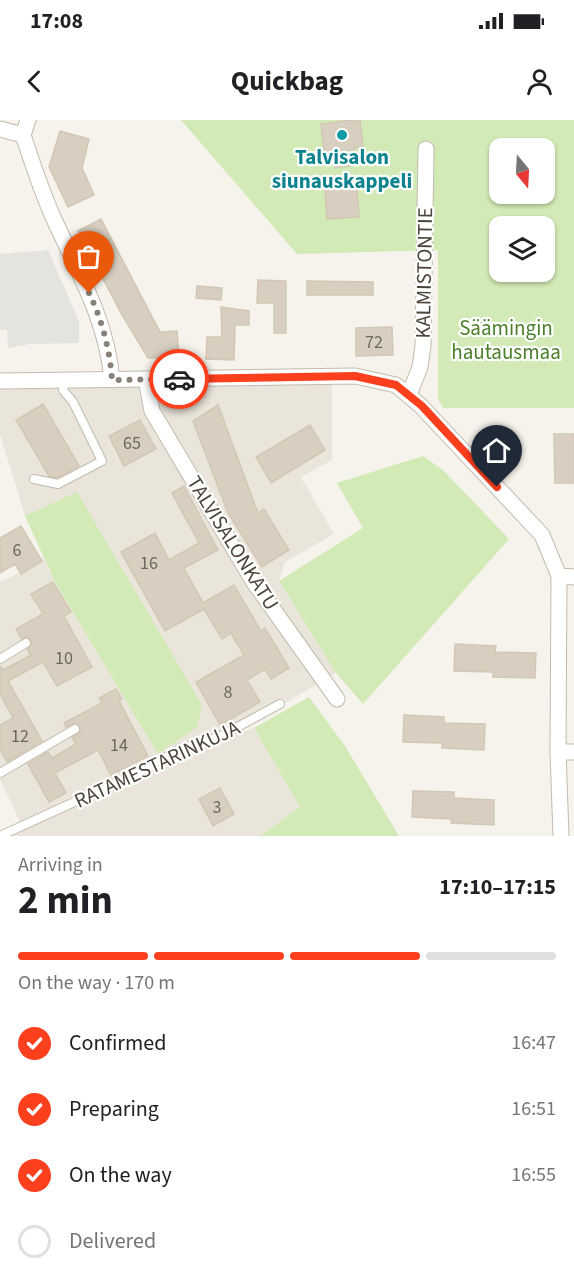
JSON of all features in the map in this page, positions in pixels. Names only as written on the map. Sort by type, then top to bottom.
[{"type":"street","points":[[0,129],[26,127],[50,208],[98,312],[111,362],[112,380]]},
{"type":"street","name":"KALMISTONTIE","points":[[409,395],[420,368],[423,346],[426,149]]},
{"type":"street","points":[[0,381],[355,376],[396,385],[409,395],[542,535],[567,576],[558,752],[561,836]]},
{"type":"street","name":"TALVISALONKATU","points":[[146,379],[152,411],[253,581],[337,699]]},
{"type":"street","points":[[558,752],[574,752]]},
{"type":"lane","points":[[34,479],[58,484],[102,461],[73,402],[63,390],[65,380]]},
{"type":"lane","points":[[0,659],[26,643]]},
{"type":"lane","name":"RATAMESTARINKUJA","points":[[0,836],[117,783],[182,748],[219,737],[280,704]]},
{"type":"lane","points":[[0,773],[75,729]]},
{"type":"shaded area","points":[[48,250],[79,321],[79,343],[30,344],[8,348],[7,330],[0,330],[0,254]]},
{"type":"shaded area","points":[[332,383],[332,460],[301,477],[334,534],[285,562],[279,581],[336,673],[228,737],[254,728],[300,807],[260,836],[6,836],[22,826],[0,779],[0,582],[36,565],[42,556],[55,582],[158,754],[77,493],[25,516],[0,434],[0,387]]},
{"type":"green space","name":"Säämingin hautausmaa","points":[[181,120],[574,120],[574,408],[443,408],[438,399],[438,250],[297,254]]},
{"type":"green space","points":[[423,456],[444,471],[509,539],[363,704],[336,673],[279,581],[363,528],[337,483]]},
{"type":"green space","points":[[77,492],[202,705],[197,727],[158,754],[55,582],[25,516]]},
{"type":"green space","points":[[309,697],[345,746],[399,836],[260,836],[300,807],[254,728]]},
{"type":"building","name":"Talvisalon siunauskappeli","points":[[360,120],[363,147],[354,148],[356,165],[335,168],[333,151],[324,152],[321,124]]},
{"type":"building","points":[[60,131],[89,139],[82,168],[94,195],[68,207],[49,167]]},
{"type":"building","points":[[357,188],[359,217],[327,219],[325,190]]},
{"type":"building","points":[[101,219],[160,332],[177,331],[179,358],[148,358],[122,315],[78,231]]},
{"type":"building","points":[[258,280],[286,281],[286,333],[274,333],[274,303],[257,303]]},
{"type":"building","points":[[307,281],[373,282],[373,295],[307,295]]},
{"type":"building","points":[[197,286],[222,288],[221,300],[196,298]]},
{"type":"building","points":[[221,307],[249,311],[249,325],[235,325],[234,360],[206,359],[207,337],[222,337]]},
{"type":"building","points":[[392,327],[393,355],[356,356],[356,328]]},
{"type":"building","points":[[43,404],[79,466],[57,478],[49,476],[16,420]]},
{"type":"building","points":[[218,405],[258,513],[264,509],[289,550],[262,567],[228,513],[193,421]]},
{"type":"building","points":[[140,420],[156,449],[124,466],[109,436]]},
{"type":"building","points":[[310,425],[325,450],[271,483],[256,457]]},
{"type":"building","points":[[554,434],[574,434],[574,483],[555,483]]},
{"type":"building","points":[[184,486],[218,550],[184,568],[203,603],[234,585],[261,631],[265,628],[289,668],[271,679],[265,669],[247,680],[260,702],[220,725],[196,682],[244,655],[231,633],[222,639],[204,609],[165,631],[121,552],[155,533],[169,560],[199,543],[172,493]]},
{"type":"building","points":[[21,526],[42,561],[21,574],[15,564],[0,573],[0,538]]},
{"type":"building","points":[[53,582],[71,612],[64,616],[92,667],[57,686],[43,662],[8,681],[42,741],[7,762],[0,749],[0,725],[13,718],[0,694],[0,666],[3,670],[31,655],[27,649],[31,645],[31,640],[26,637],[22,639],[16,629],[43,614],[31,594]]},
{"type":"building","points":[[455,644],[496,646],[495,652],[536,653],[535,678],[493,677],[493,672],[454,671]]},
{"type":"building","points":[[116,689],[122,699],[119,701],[148,756],[111,775],[98,750],[55,773],[66,793],[49,802],[28,764],[48,752],[52,758],[76,744],[72,738],[80,732],[80,727],[74,723],[66,727],[64,723],[102,703],[99,698]]},
{"type":"building","points":[[404,715],[444,717],[444,723],[485,724],[484,750],[442,748],[442,743],[403,742]]},
{"type":"building","points":[[220,788],[234,814],[213,826],[199,799]]},
{"type":"building","points":[[413,791],[454,792],[454,798],[494,800],[494,825],[451,823],[452,819],[412,817]]},
{"type":"way so far","points":[[89,293],[98,312],[111,362],[112,380],[179,379]]},
{"type":"place","name":"Talvisalon siunauskappeli","points":[[342,135]]},
{"type":"route","points":[[179,379],[355,376],[396,385],[422,406],[497,487]]}]
